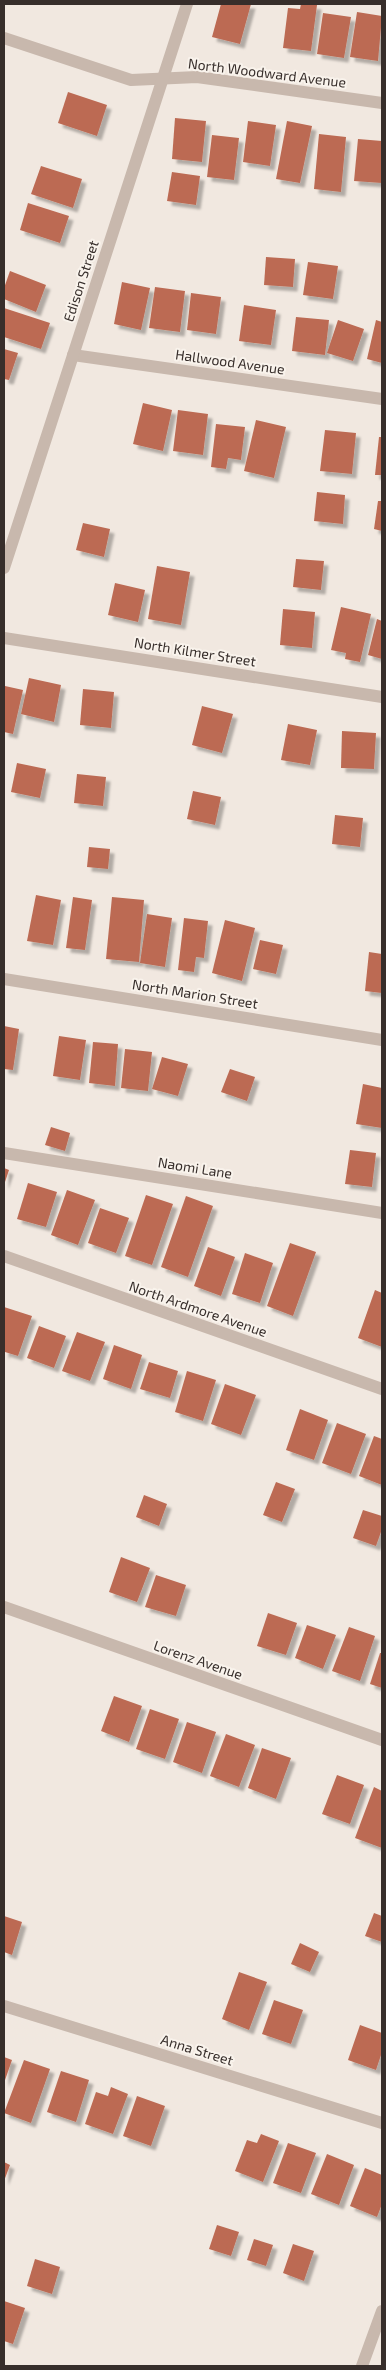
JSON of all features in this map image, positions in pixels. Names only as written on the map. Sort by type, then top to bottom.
[{"type":"street","name":"Edison Street","points":[[4,568],[187,4]]},
{"type":"street","name":"North Woodward Avenue","points":[[4,38],[131,80],[197,77],[382,103]]},
{"type":"street","name":"Hallwood Avenue","points":[[73,355],[382,400]]},
{"type":"street","name":"North Kilmer Street","points":[[4,638],[382,697]]},
{"type":"street","name":"North Marion Street","points":[[4,979],[382,1040]]},
{"type":"street","name":"Naomi Lane","points":[[4,1153],[382,1213]]},
{"type":"street","name":"North Ardmore Avenue","points":[[4,1256],[382,1390]]},
{"type":"street","name":"Lorenz Avenue","points":[[4,1607],[382,1740]]},
{"type":"street","name":"Anna Street","points":[[4,2006],[382,2122]]},
{"type":"street","points":[[362,2366],[382,2311]]},
{"type":"building","points":[[221,4],[251,4],[240,44],[212,37]]},
{"type":"building","points":[[301,4],[317,5],[311,51],[283,48],[288,8],[300,9]]},
{"type":"building","points":[[357,12],[382,16],[378,61],[350,57]]},
{"type":"building","points":[[323,13],[351,17],[344,58],[317,54]]},
{"type":"building","points":[[68,92],[107,105],[97,136],[58,123]]},
{"type":"building","points":[[175,118],[206,121],[202,162],[172,159]]},
{"type":"building","points":[[248,121],[276,125],[270,166],[243,162]]},
{"type":"building","points":[[287,121],[312,126],[300,183],[276,179]]},
{"type":"building","points":[[319,134],[346,137],[341,192],[314,189]]},
{"type":"building","points":[[212,135],[239,138],[234,180],[207,177]]},
{"type":"building","points":[[358,139],[382,141],[382,183],[354,181]]},
{"type":"building","points":[[41,166],[82,179],[73,208],[31,194]]},
{"type":"building","points":[[172,172],[200,176],[196,205],[167,201]]},
{"type":"building","points":[[28,203],[69,216],[60,243],[20,230]]},
{"type":"building","points":[[266,257],[295,259],[293,287],[264,285]]},
{"type":"building","points":[[308,262],[338,266],[333,299],[303,295]]},
{"type":"building","points":[[10,271],[46,285],[36,312],[4,299],[4,288]]},
{"type":"building","points":[[122,282],[150,288],[141,330],[114,324]]},
{"type":"building","points":[[155,287],[185,291],[180,332],[149,328]]},
{"type":"building","points":[[191,293],[221,297],[216,334],[187,330]]},
{"type":"building","points":[[244,305],[276,310],[271,345],[239,341]]},
{"type":"building","points":[[4,308],[50,323],[41,349],[4,337]]},
{"type":"building","points":[[296,317],[329,320],[325,355],[292,351]]},
{"type":"building","points":[[338,320],[364,329],[353,361],[327,353]]},
{"type":"building","points":[[376,320],[382,322],[382,363],[367,359]]},
{"type":"building","points":[[4,349],[18,353],[9,380],[4,379]]},
{"type":"building","points":[[143,403],[172,410],[163,451],[133,444]]},
{"type":"building","points":[[178,410],[208,414],[203,455],[173,451]]},
{"type":"building","points":[[256,420],[286,427],[274,478],[244,471]]},
{"type":"building","points":[[216,424],[245,427],[241,460],[228,458],[226,469],[211,467]]},
{"type":"building","points":[[325,430],[356,433],[352,474],[320,471]]},
{"type":"building","points":[[379,437],[382,437],[382,475],[375,475]]},
{"type":"building","points":[[317,492],[345,495],[343,524],[314,521]]},
{"type":"building","points":[[378,501],[382,501],[382,531],[374,529]]},
{"type":"building","points":[[83,523],[110,529],[104,557],[76,550]]},
{"type":"building","points":[[296,559],[324,561],[321,590],[293,587]]},
{"type":"building","points":[[157,566],[190,572],[181,625],[148,619]]},
{"type":"building","points":[[115,583],[145,590],[138,622],[108,615]]},
{"type":"building","points":[[341,607],[371,614],[360,662],[345,659],[346,653],[331,650]]},
{"type":"building","points":[[283,609],[315,612],[312,648],[280,645]]},
{"type":"building","points":[[377,619],[382,621],[382,659],[368,655]]},
{"type":"building","points":[[29,678],[61,685],[54,722],[21,714]]},
{"type":"building","points":[[5,686],[23,690],[13,734],[4,732]]},
{"type":"building","points":[[83,689],[114,692],[111,728],[80,725]]},
{"type":"building","points":[[202,706],[233,714],[222,753],[192,745]]},
{"type":"building","points":[[288,724],[317,730],[310,765],[281,760]]},
{"type":"building","points":[[342,731],[376,733],[374,769],[341,768]]},
{"type":"building","points":[[17,763],[46,769],[40,798],[11,792]]},
{"type":"building","points":[[77,774],[106,777],[103,806],[74,803]]},
{"type":"building","points":[[193,791],[221,797],[215,825],[187,819]]},
{"type":"building","points":[[335,815],[363,818],[360,847],[332,844]]},
{"type":"building","points":[[89,847],[110,849],[108,869],[87,867]]},
{"type":"building","points":[[36,895],[61,900],[53,945],[27,941]]},
{"type":"building","points":[[73,897],[92,900],[85,950],[66,948]]},
{"type":"building","points":[[112,897],[144,900],[139,962],[106,959]]},
{"type":"building","points":[[147,914],[172,918],[165,967],[140,963]]},
{"type":"building","points":[[184,918],[208,921],[204,958],[196,957],[194,972],[178,970]]},
{"type":"building","points":[[225,920],[255,928],[242,981],[212,973]]},
{"type":"building","points":[[260,940],[283,945],[276,974],[253,969]]},
{"type":"building","points":[[369,952],[382,954],[382,993],[365,991]]},
{"type":"building","points":[[4,1026],[19,1029],[13,1070],[4,1069]]},
{"type":"building","points":[[59,1036],[86,1040],[80,1080],[53,1076]]},
{"type":"building","points":[[93,1042],[118,1044],[115,1086],[89,1083]]},
{"type":"building","points":[[125,1049],[152,1052],[148,1091],[121,1088]]},
{"type":"building","points":[[162,1057],[188,1064],[178,1096],[152,1089]]},
{"type":"building","points":[[230,1069],[255,1077],[247,1101],[221,1092]]},
{"type":"building","points":[[363,1084],[382,1088],[382,1128],[356,1124]]},
{"type":"building","points":[[51,1127],[70,1133],[65,1151],[45,1145]]},
{"type":"building","points":[[350,1150],[376,1153],[372,1187],[345,1184]]},
{"type":"building","points":[[4,1168],[9,1170],[4,1185]]},
{"type":"building","points":[[28,1183],[57,1192],[46,1227],[17,1219]]},
{"type":"building","points":[[67,1190],[95,1200],[78,1245],[51,1235]]},
{"type":"building","points":[[146,1195],[173,1204],[152,1265],[125,1256]]},
{"type":"building","points":[[186,1196],[213,1206],[188,1277],[161,1267]]},
{"type":"building","points":[[100,1208],[129,1218],[116,1253],[88,1243]]},
{"type":"building","points":[[290,1243],[316,1252],[293,1316],[267,1306]]},
{"type":"building","points":[[208,1247],[235,1257],[221,1296],[194,1286]]},
{"type":"building","points":[[245,1253],[273,1263],[260,1303],[232,1294]]},
{"type":"building","points":[[375,1290],[382,1293],[382,1347],[358,1338]]},
{"type":"building","points":[[4,1307],[32,1316],[18,1356],[5,1352],[4,1356]]},
{"type":"building","points":[[39,1326],[66,1336],[54,1368],[27,1358]]},
{"type":"building","points":[[77,1332],[105,1342],[90,1381],[62,1371]]},
{"type":"building","points":[[114,1345],[142,1355],[131,1389],[103,1379]]},
{"type":"building","points":[[149,1362],[178,1371],[170,1398],[140,1389]]},
{"type":"building","points":[[187,1371],[216,1380],[203,1421],[175,1412]]},
{"type":"building","points":[[225,1384],[256,1395],[241,1435],[211,1424]]},
{"type":"building","points":[[300,1409],[328,1420],[314,1460],[286,1450]]},
{"type":"building","points":[[337,1423],[366,1434],[351,1474],[322,1463]]},
{"type":"building","points":[[374,1436],[382,1439],[382,1485],[359,1476]]},
{"type":"building","points":[[276,1482],[295,1489],[282,1522],[263,1515]]},
{"type":"building","points":[[144,1495],[167,1504],[159,1526],[136,1517]]},
{"type":"building","points":[[363,1510],[382,1516],[382,1529],[376,1546],[353,1538]]},
{"type":"building","points":[[121,1557],[150,1568],[137,1602],[109,1592]]},
{"type":"building","points":[[156,1575],[186,1585],[176,1616],[145,1607]]},
{"type":"building","points":[[268,1613],[297,1623],[286,1655],[257,1646]]},
{"type":"building","points":[[307,1625],[336,1635],[323,1669],[295,1658]]},
{"type":"building","points":[[349,1627],[375,1636],[360,1681],[332,1671]]},
{"type":"building","points":[[380,1653],[382,1653],[382,1688],[370,1684]]},
{"type":"building","points":[[114,1696],[142,1706],[129,1742],[101,1731]]},
{"type":"building","points":[[150,1709],[179,1719],[165,1759],[136,1749]]},
{"type":"building","points":[[187,1722],[216,1732],[202,1773],[173,1762]]},
{"type":"building","points":[[226,1734],[255,1745],[239,1787],[210,1776]]},
{"type":"building","points":[[262,1748],[291,1758],[276,1799],[248,1788]]},
{"type":"building","points":[[337,1775],[364,1785],[350,1824],[322,1814]]},
{"type":"building","points":[[374,1787],[382,1791],[382,1848],[355,1838]]},
{"type":"building","points":[[374,1913],[382,1916],[382,1942],[365,1936]]},
{"type":"building","points":[[4,1916],[22,1922],[12,1955],[4,1952]]},
{"type":"building","points":[[300,1943],[319,1952],[310,1972],[291,1964]]},
{"type":"building","points":[[239,1972],[267,1982],[249,2030],[222,2019]]},
{"type":"building","points":[[274,2000],[303,2010],[291,2044],[262,2034]]},
{"type":"building","points":[[360,2025],[382,2033],[382,2052],[376,2070],[348,2060]]},
{"type":"building","points":[[4,2057],[12,2060],[4,2083]]},
{"type":"building","points":[[24,2060],[50,2069],[31,2123],[4,2113]]},
{"type":"building","points":[[61,2071],[89,2080],[76,2122],[47,2112]]},
{"type":"building","points":[[111,2087],[128,2094],[113,2134],[85,2124],[96,2092],[108,2096]]},
{"type":"building","points":[[137,2096],[165,2106],[151,2146],[123,2136]]},
{"type":"building","points":[[261,2134],[279,2141],[263,2182],[235,2171],[247,2140],[257,2143]]},
{"type":"building","points":[[288,2143],[316,2153],[301,2193],[273,2183]]},
{"type":"building","points":[[327,2154],[354,2165],[339,2205],[311,2194]]},
{"type":"building","points":[[4,2162],[10,2165],[4,2181]]},
{"type":"building","points":[[365,2168],[382,2175],[382,2204],[377,2217],[350,2206]]},
{"type":"building","points":[[217,2225],[239,2232],[231,2256],[209,2249]]},
{"type":"building","points":[[254,2239],[273,2245],[266,2266],[247,2260]]},
{"type":"building","points":[[293,2244],[314,2251],[304,2281],[283,2273]]},
{"type":"building","points":[[35,2259],[60,2267],[52,2294],[27,2286]]},
{"type":"building","points":[[4,2301],[25,2308],[13,2344],[4,2341]]}]
